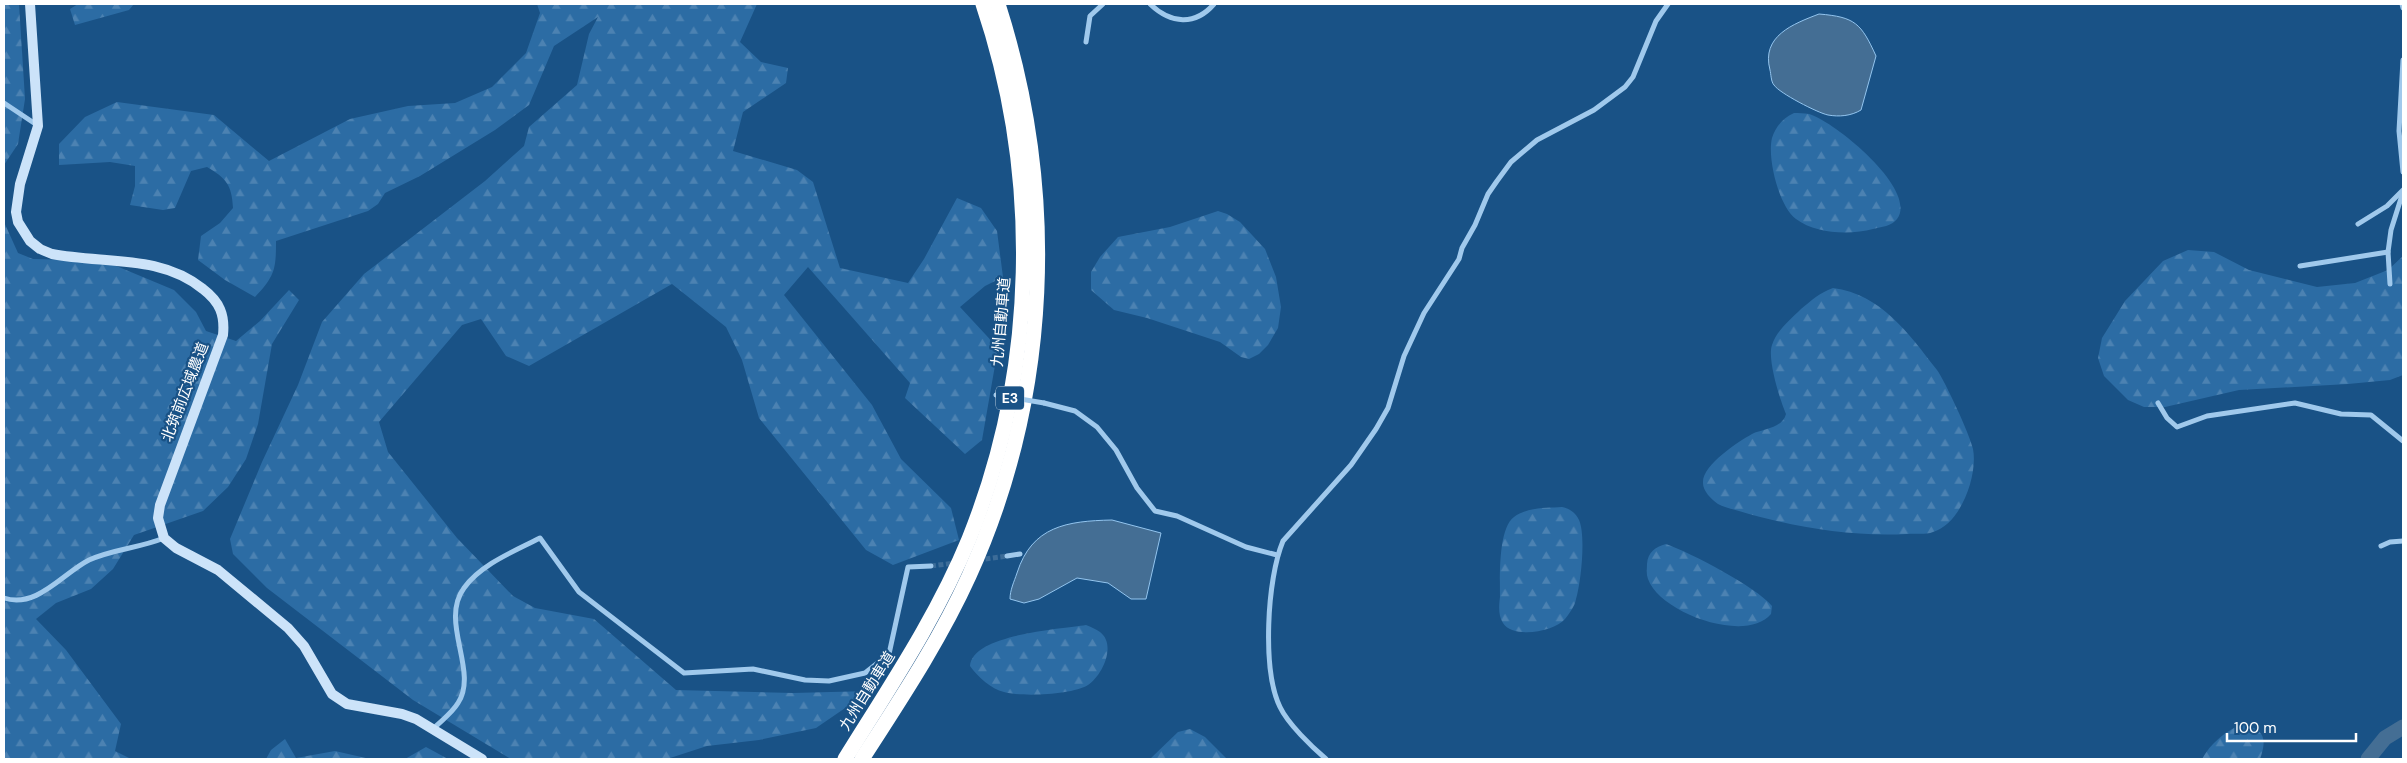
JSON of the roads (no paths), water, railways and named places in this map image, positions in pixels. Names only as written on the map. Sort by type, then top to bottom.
[{"type":"highway","name":"九州自動車道","points":[[845,759],[918,641],[955,571],[982,503],[1007,416],[1015,367],[1023,281],[1020,171],[1007,95],[983,4]]},
{"type":"highway","name":"E3","points":[[862,759],[933,645],[969,575],[998,503],[1023,414],[1035,326],[1038,282],[1035,174],[1021,90],[998,4]]},
{"type":"street","name":"北筑前広域農道","points":[[30,4],[38,126],[16,200],[18,222],[30,241],[40,249],[52,254],[147,264],[175,271],[190,279],[213,296],[223,313],[223,335],[160,505],[158,518],[164,538]]},
{"type":"street","points":[[1086,42],[1090,16],[1104,4]]},
{"type":"street","points":[[1150,4],[1168,16],[1182,20],[1201,16],[1214,4]]},
{"type":"street","points":[[1326,759],[1310,745],[1280,708],[1270,666],[1268,631],[1277,555],[1283,541],[1346,470],[1376,429],[1388,408],[1404,356],[1424,313],[1459,259],[1462,248],[1492,188],[1511,162],[1537,140],[1594,110],[1624,87],[1633,77],[1656,21],[1668,4]]},
{"type":"street","points":[[2402,4],[2403,8]]},
{"type":"street","points":[[2403,60],[2399,131],[2403,172]]},
{"type":"street","points":[[4,103],[38,126]]},
{"type":"street","points":[[2358,224],[2387,206],[2403,191]]},
{"type":"street","points":[[2390,284],[2388,252],[2391,230],[2403,191]]},
{"type":"street","points":[[2300,266],[2388,252]]},
{"type":"street","points":[[996,395],[1044,403],[1075,412],[1097,427],[1116,450],[1137,488],[1155,511],[1177,516],[1246,546],[1277,555]]},
{"type":"street","points":[[2158,403],[2166,418],[2177,427],[2208,416],[2295,403],[2341,414],[2371,415],[2403,441]]},
{"type":"street","points":[[4,598],[9,600],[32,597],[89,560],[164,538],[176,548],[218,570],[288,628],[304,646],[332,694],[340,701],[402,714],[434,728],[482,759]]},
{"type":"street","points":[[434,728],[448,716],[459,702],[464,682],[456,627],[456,604],[463,588],[475,576],[507,555],[540,538],[580,592],[684,673],[753,669],[805,680],[829,681],[865,673],[889,654],[908,567],[931,566]]},
{"type":"street","points":[[2380,546],[2390,542],[2403,541]]},
{"type":"street","points":[[1007,556],[1020,554]]},
{"type":"waterway","points":[[2368,759],[2385,738],[2403,727]]},
{"type":"tunnel","points":[[978,560],[1007,556]]},
{"type":"tunnel","points":[[931,566],[955,563]]}]
